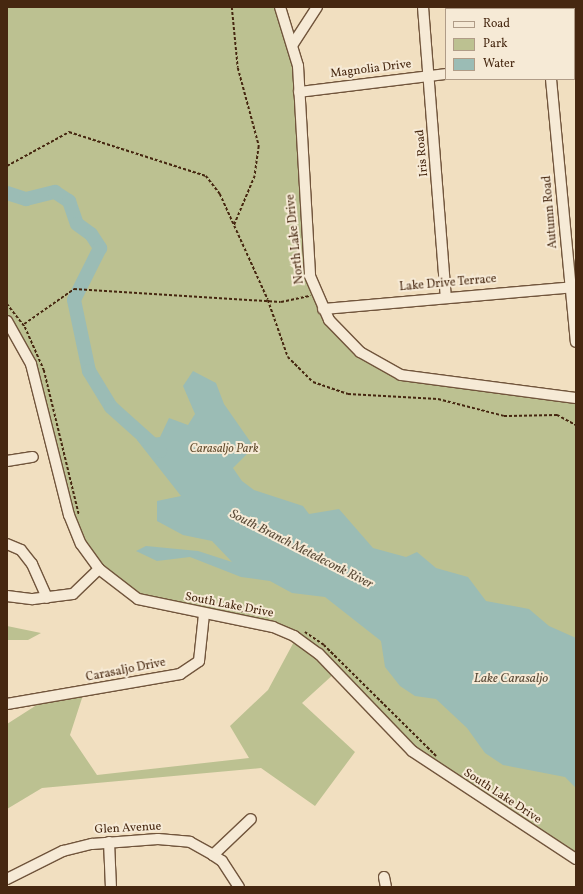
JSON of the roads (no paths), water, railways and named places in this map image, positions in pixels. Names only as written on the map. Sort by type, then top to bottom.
[{"type":"street","name":"North Lake Drive","points":[[280,7],[293,44],[299,92],[308,255],[316,294],[329,320],[360,352],[401,375],[576,398]]},
{"type":"street","points":[[293,44],[317,7]]},
{"type":"street","name":"Iris Road","points":[[423,7],[446,297]]},
{"type":"street","name":"Magnolia Drive","points":[[299,92],[445,74]]},
{"type":"street","name":"Autumn Road","points":[[551,80],[574,288],[576,342]]},
{"type":"street","name":"Lake Drive Terrace","points":[[323,309],[446,297],[574,288]]},
{"type":"street","name":"South Lake Drive","points":[[8,323],[31,364],[69,515],[81,544],[99,569],[138,600],[273,627],[294,636],[319,654],[398,739],[430,765],[576,860]]},
{"type":"street","points":[[7,461],[33,457]]},
{"type":"street","points":[[7,544],[21,550],[32,564],[47,598]]},
{"type":"street","points":[[7,596],[47,598],[72,594],[99,569]]},
{"type":"street","name":"Carasaljo Drive","points":[[7,704],[180,674],[199,661],[204,614]]},
{"type":"street","points":[[213,855],[251,819]]},
{"type":"street","name":"Glen Avenue","points":[[7,879],[63,851],[109,842],[158,839],[190,842],[213,855],[222,861],[239,887]]},
{"type":"street","points":[[109,842],[111,887]]},
{"type":"water","name":"Lake Carasaljo","points":[[193,371],[216,383],[224,404],[254,447],[233,468],[242,481],[254,490],[303,506],[309,514],[339,509],[373,548],[406,557],[417,552],[436,568],[468,577],[486,601],[529,609],[549,626],[576,638],[576,788],[565,777],[503,765],[485,753],[467,728],[436,699],[415,696],[400,686],[385,667],[381,641],[325,597],[292,593],[270,581],[241,577],[190,557],[157,561],[136,551],[146,546],[198,551],[232,562],[212,541],[183,535],[157,521],[157,501],[181,496],[137,440],[160,437],[169,418],[188,425],[195,414],[183,386]]},
{"type":"waterway","name":"South Branch Metedeconk River","points":[[7,193],[26,199],[55,192],[69,201],[77,224],[91,234],[100,248],[74,300],[89,371],[111,407],[160,451]]},
{"type":"park label","name":"Carasaljo Park","points":[[224,450]]}]
